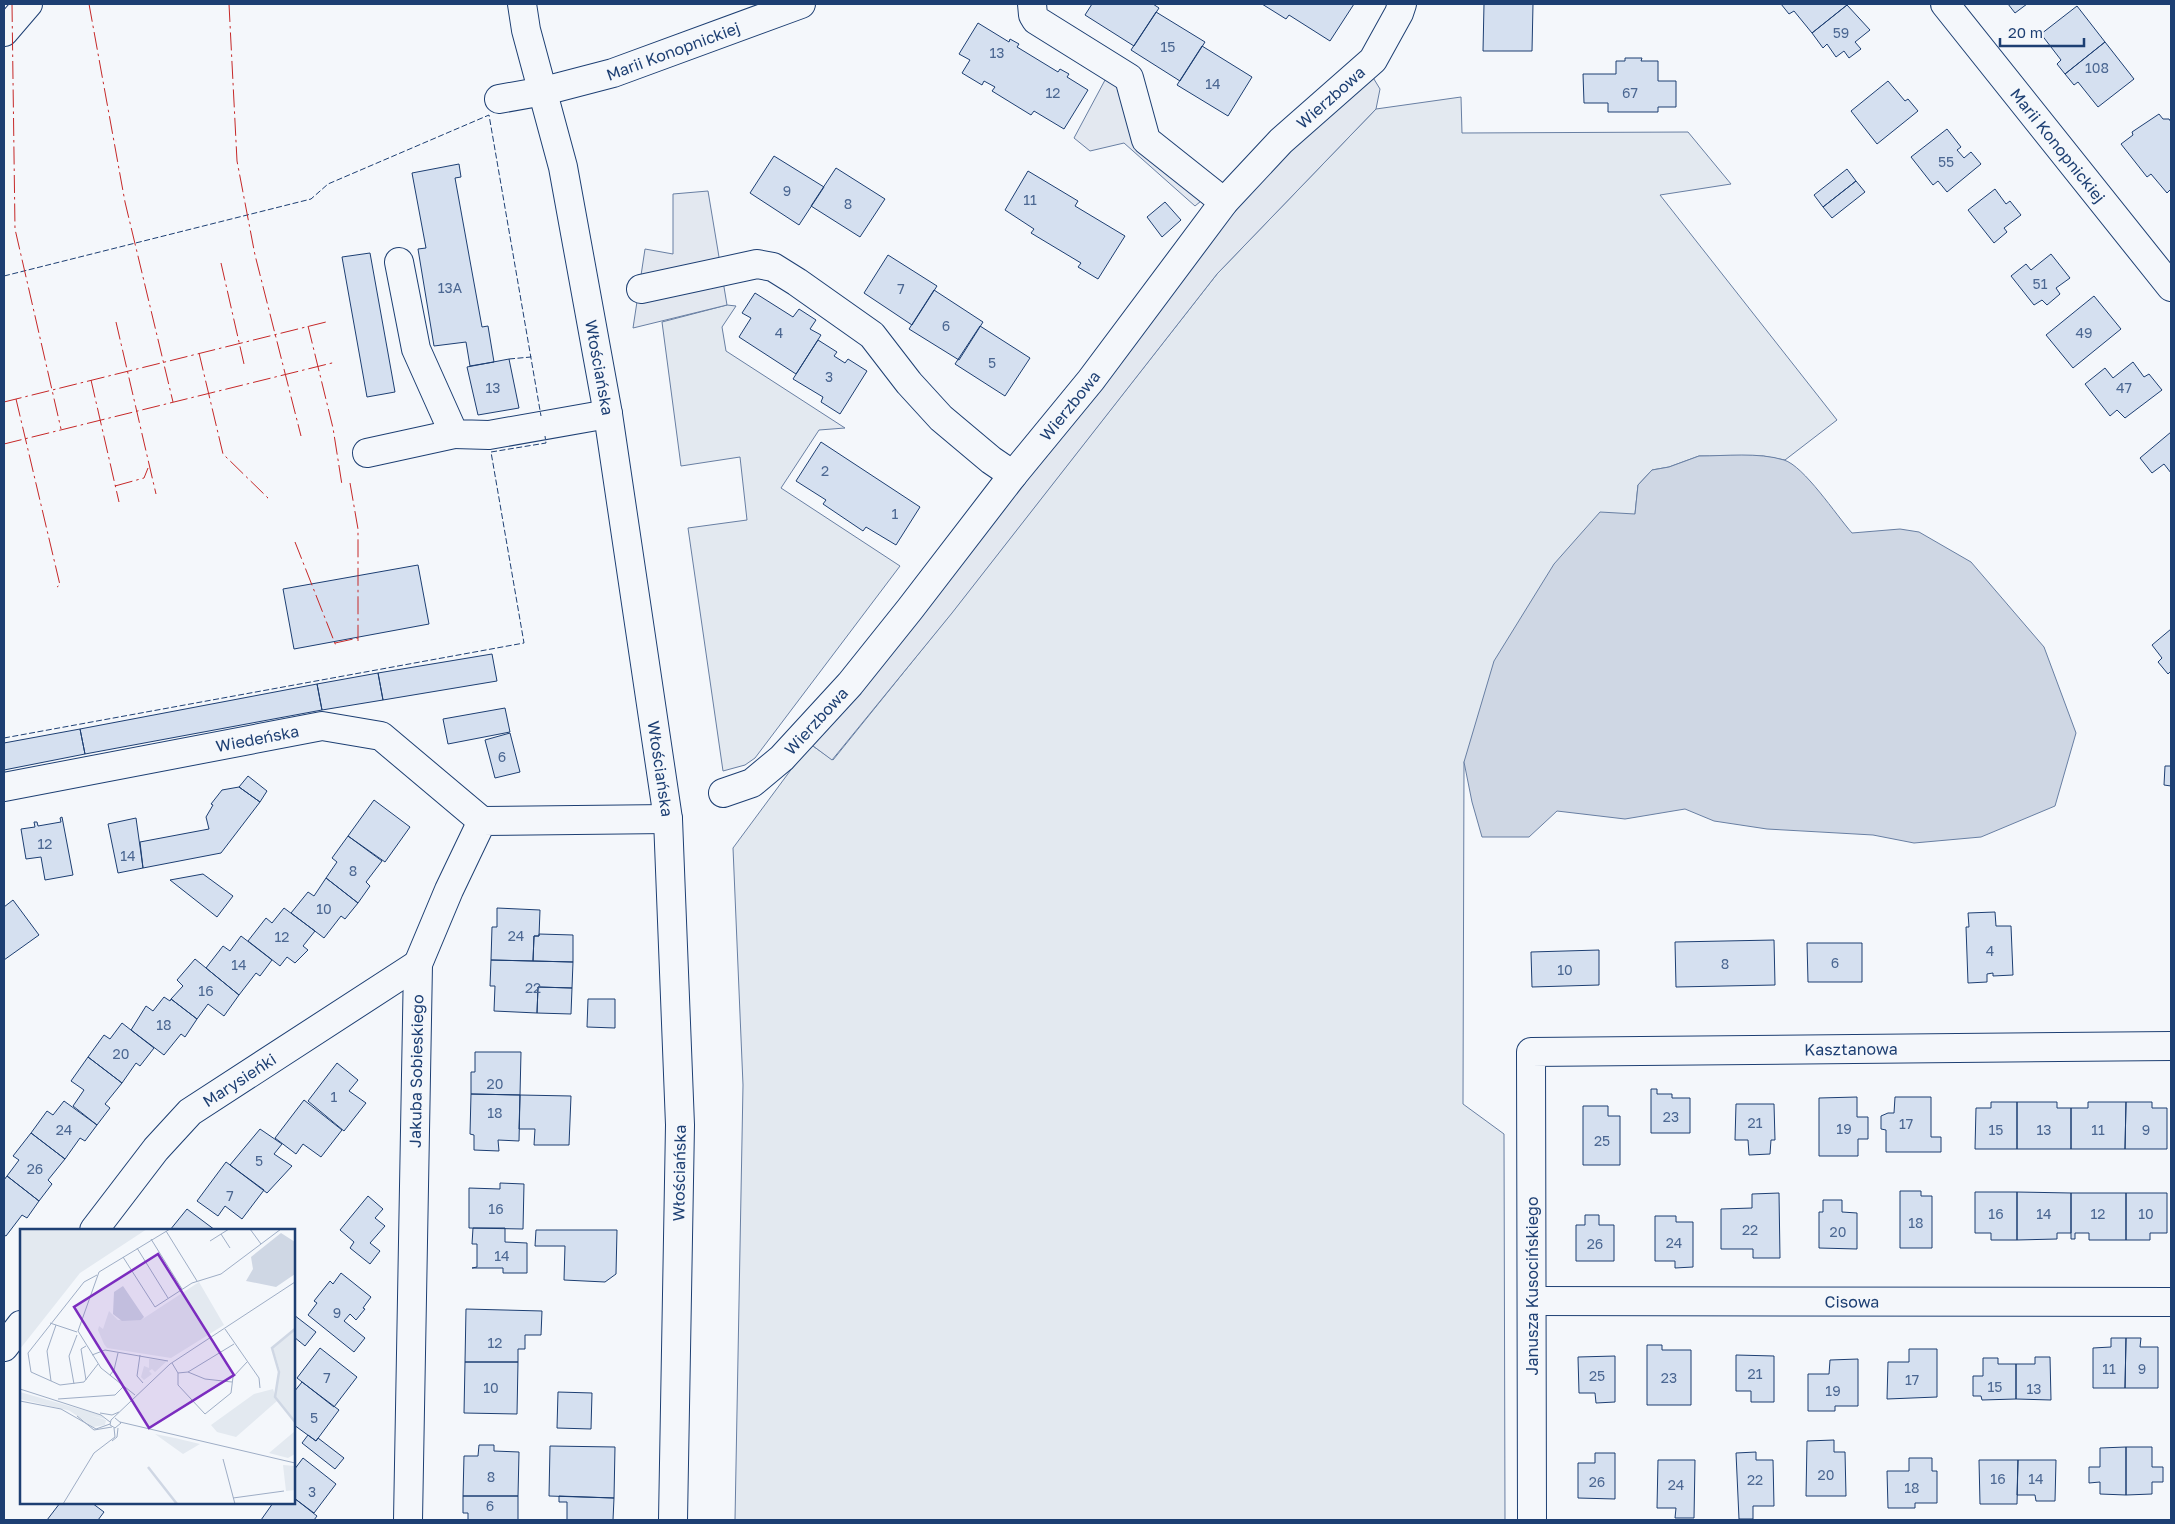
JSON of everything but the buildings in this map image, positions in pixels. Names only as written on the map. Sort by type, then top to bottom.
[{"type":"street","points":[[4,32],[28,4]]},
{"type":"street","name":"Włościańska","points":[[510,4],[524,17],[563,166],[608,414],[668,819],[680,1125],[673,1520]]},
{"type":"street","name":"Marii Konopnickiej","points":[[500,99],[544,91],[613,72],[747,13],[801,4]]},
{"type":"street","points":[[1032,4],[1036,20],[1129,78],[1146,140],[1224,202]]},
{"type":"street","name":"Wierzbowa","points":[[723,793],[752,783],[782,758],[856,676],[1090,380],[1224,202],[1281,141],[1373,60],[1402,4]]},
{"type":"street","name":"Marii Konopnickiej","points":[[1945,4],[2171,287]]},
{"type":"street","points":[[399,262],[416,349],[454,434]]},
{"type":"street","points":[[642,289],[757,264],[773,267],[872,335],[941,418],[991,460],[1013,475]]},
{"type":"street","points":[[367,453],[454,434],[489,435],[608,414]]},
{"type":"street","name":"Wiedeńska","points":[[4,787],[322,726],[381,736],[482,821]]},
{"type":"street","points":[[482,821],[668,819]]},
{"type":"street","name":"Jakuba Sobieskiego","points":[[408,1520],[418,964],[449,890],[482,821]]},
{"type":"street","name":"Marysieńki","points":[[95,1229],[156,1149],[190,1112],[418,964]]},
{"type":"street","name":"Kasztanowa","points":[[1531,1052],[2171,1046]]},
{"type":"street","name":"Janusza Kusocińskiego","points":[[1531,1052],[1532,1520]]},
{"type":"street","name":"Cisowa","points":[[1533,1301],[2171,1302]]},
{"type":"street","points":[[4,1347],[20,1325]]},
{"type":"shaded area","points":[[1366,66],[1380,89],[1376,109],[1217,274],[952,613],[832,760],[801,737],[1219,209]]},
{"type":"shaded area","points":[[1112,67],[1146,140],[1212,192],[1195,206],[1124,143],[1090,151],[1074,138]]},
{"type":"shaded area","points":[[1461,97],[1462,133],[1688,132],[1731,184],[1660,195],[1837,420],[1785,460],[1763,456],[1699,456],[1669,467],[1652,470],[1638,485],[1635,514],[1464,762],[1463,1104],[1504,1134],[1505,1520],[735,1520],[743,1085],[733,848],[810,744],[833,760],[945,621],[1217,274],[1376,109]]},
{"type":"shaded area","points":[[708,191],[727,305],[633,328],[645,249],[673,254],[673,194]]},
{"type":"shaded area","points":[[727,305],[736,306],[722,327],[726,351],[845,428],[819,430],[781,488],[900,566],[755,758],[745,765],[723,771],[688,528],[747,520],[740,457],[681,466],[662,322]]},
{"type":"shaded area","points":[[1753,455],[1784,460],[1801,471],[1852,533],[1900,529],[1919,532],[1971,562],[2044,647],[2076,733],[2055,806],[1981,837],[1914,843],[1873,835],[1767,829],[1714,821],[1685,809],[1625,819],[1557,811],[1529,837],[1482,837],[1472,802],[1464,762],[1494,661],[1554,564],[1600,512],[1635,514],[1638,485],[1652,470],[1669,467],[1699,456]]},
{"type":"fence","points":[[4,276],[311,199],[328,184],[489,115],[541,416]]},
{"type":"fence","points":[[509,359],[531,357],[530,355]]},
{"type":"fence","points":[[4,738],[524,643],[491,452],[546,443],[545,436]]},
{"type":"power","points":[[12,4],[15,229],[61,429]]},
{"type":"power","points":[[89,4],[125,202],[173,402]]},
{"type":"power","points":[[229,4],[237,161],[255,255],[301,436]]},
{"type":"power","points":[[221,263],[244,364]]},
{"type":"power","points":[[116,322],[156,494]]},
{"type":"power","points":[[4,402],[326,322]]},
{"type":"power","points":[[308,326],[333,428],[341,486]]},
{"type":"power","points":[[199,353],[223,454],[268,498],[266,499]]},
{"type":"power","points":[[4,444],[336,362]]},
{"type":"power","points":[[91,380],[119,502]]},
{"type":"power","points":[[16,399],[60,585],[57,587]]},
{"type":"power","points":[[115,486],[144,478],[148,468]]},
{"type":"power","points":[[350,483],[358,529],[358,641]]},
{"type":"power","points":[[295,542],[336,646]]},
{"type":"power","points":[[335,643],[358,638]]}]
